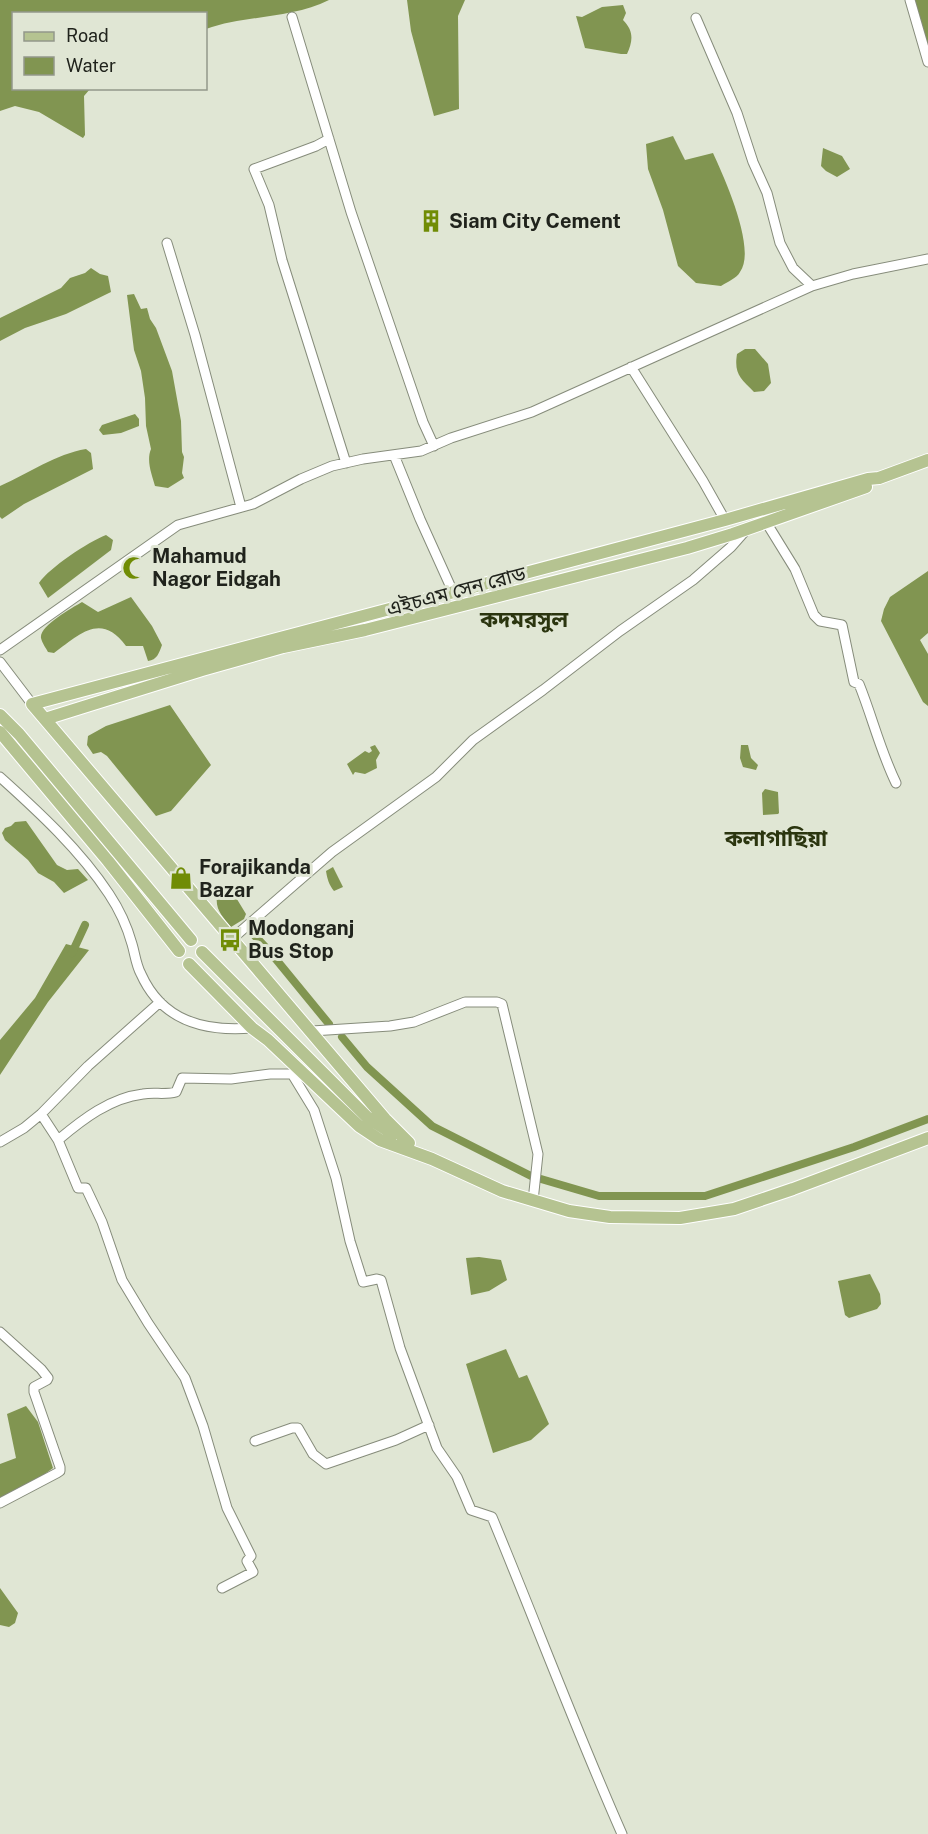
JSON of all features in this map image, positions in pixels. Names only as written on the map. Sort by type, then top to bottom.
[{"type":"main road","name":"এইচএম সেন রোড","points":[[32,704],[725,520],[868,479],[879,478],[928,460]]},
{"type":"main road","name":"এইচএম সেন রোড","points":[[45,719],[283,646],[365,630],[687,548],[870,486],[879,478]]},
{"type":"main road","points":[[751,512],[757,525]]},
{"type":"main road","points":[[32,704],[385,1119],[409,1143]]},
{"type":"main road","points":[[0,715],[14,737],[108,861],[179,951]]},
{"type":"main road","points":[[0,732],[14,737],[190,940]]},
{"type":"main road","points":[[202,952],[366,1117],[432,1159]]},
{"type":"main road","points":[[189,964],[252,1028],[268,1040],[360,1126],[380,1140],[432,1159],[502,1191],[569,1211],[610,1217],[689,1216],[734,1209],[928,1138]]},
{"type":"street","points":[[910,0],[928,62]]},
{"type":"street","points":[[292,17],[351,212],[423,422],[434,446]]},
{"type":"street","points":[[696,18],[767,194],[780,243],[793,268],[812,286]]},
{"type":"street","points":[[329,139],[254,169],[269,205],[282,260],[346,463]]},
{"type":"street","points":[[167,243],[195,334],[241,507]]},
{"type":"street","points":[[0,650],[178,525],[253,504],[332,466],[421,451],[560,401],[812,286],[853,274],[928,259]]},
{"type":"street","points":[[631,367],[725,520]]},
{"type":"street","points":[[394,455],[453,592]]},
{"type":"street","points":[[232,938],[332,852],[436,777],[473,740],[693,580],[757,525],[795,569],[814,615],[820,621],[842,625],[854,682],[859,684],[867,701],[868,714],[896,783]]},
{"type":"street","points":[[0,662],[32,704]]},
{"type":"street","points":[[0,777],[27,802],[98,878],[122,915],[140,973],[160,1002],[178,1017],[196,1025],[218,1029],[252,1028]]},
{"type":"street","points":[[0,1142],[24,1128],[41,1114],[88,1066],[160,1002]]},
{"type":"street","points":[[312,1031],[390,1026],[414,1022],[465,1002],[502,1004],[538,1154],[533,1201]]},
{"type":"street","points":[[58,1140],[94,1112],[126,1097],[145,1093],[176,1092],[182,1078],[231,1079],[292,1074],[314,1110],[336,1178],[358,1270],[363,1282],[381,1280],[400,1348],[437,1448],[457,1478],[471,1510],[492,1517],[530,1606],[588,1759],[622,1834]]},
{"type":"street","points":[[41,1114],[58,1140],[78,1188],[86,1188],[102,1222],[122,1280],[185,1378],[197,1408],[227,1508],[251,1556],[247,1561],[253,1572],[222,1588]]},
{"type":"street","points":[[0,1332],[48,1378],[34,1387],[34,1392],[60,1467],[57,1473],[0,1503]]},
{"type":"street","points":[[255,1441],[298,1428],[313,1454],[326,1464],[396,1440],[429,1425]]},
{"type":"water","points":[[0,0],[329,0],[299,11],[236,21],[207,29],[207,12],[12,12],[12,90],[89,90],[84,96],[85,135],[83,138],[39,112],[15,106],[0,111]]},
{"type":"water","points":[[407,0],[465,0],[458,16],[459,109],[434,116],[411,31]]},
{"type":"water","points":[[914,0],[928,0],[928,46]]},
{"type":"water","points":[[623,5],[626,13],[623,20],[631,36],[627,54],[585,48],[576,16],[582,17],[602,7]]},
{"type":"water","points":[[673,136],[685,160],[713,153],[737,213],[742,231],[744,261],[739,274],[721,286],[696,283],[678,266],[663,210],[648,169],[646,144]]},
{"type":"water","points":[[823,148],[842,156],[850,169],[837,177],[826,171],[821,166]]},
{"type":"water","points":[[91,268],[108,276],[111,292],[66,314],[25,328],[0,341],[0,318],[61,288],[70,278],[85,273]]},
{"type":"water","points":[[134,294],[141,309],[147,308],[172,371],[181,421],[184,478],[168,488],[155,486],[150,468],[151,449],[146,426],[145,398],[141,371],[134,350],[127,295]]},
{"type":"water","points":[[745,349],[755,349],[768,364],[771,383],[764,391],[754,392],[737,371],[737,354]]},
{"type":"water","points":[[135,414],[139,419],[139,426],[121,433],[103,435],[99,430],[102,425]]},
{"type":"water","points":[[86,449],[91,453],[93,469],[24,504],[2,519],[0,517],[0,486],[53,459]]},
{"type":"water","points":[[106,535],[113,540],[111,550],[48,598],[39,583],[44,577],[89,543]]},
{"type":"water","points":[[928,571],[928,633],[920,640],[928,654],[928,706],[923,702],[881,621],[890,597]]},
{"type":"water","points":[[131,597],[152,626],[162,645],[156,658],[148,661],[143,646],[126,646],[108,630],[99,628],[82,633],[54,653],[48,652],[41,638],[42,633],[50,623],[64,613],[82,602],[98,612]]},
{"type":"water","points":[[170,705],[211,765],[171,811],[156,816],[107,756],[101,752],[93,754],[87,745],[88,736],[106,726]]},
{"type":"water","points":[[375,745],[380,753],[376,760],[377,768],[365,774],[355,772],[353,775],[347,764],[365,751],[369,753],[372,751],[370,747]]},
{"type":"water","points":[[741,745],[748,745],[751,758],[758,765],[756,770],[743,767],[740,758]]},
{"type":"water","points":[[765,789],[778,792],[778,814],[763,815],[762,793]]},
{"type":"water","points":[[26,821],[57,865],[67,870],[78,869],[88,880],[64,893],[54,882],[38,873],[28,860],[5,840],[2,833],[5,828],[15,822]]},
{"type":"water","points":[[333,867],[343,887],[334,891],[328,881],[326,871]]},
{"type":"water","points":[[232,891],[246,914],[244,919],[231,927],[220,913],[217,896]]},
{"type":"water","points":[[66,944],[89,950],[48,1002],[0,1075],[0,1040],[35,998]]},
{"type":"water","points":[[466,1258],[501,1260],[507,1280],[489,1291],[471,1295]]},
{"type":"water","points":[[870,1274],[880,1294],[881,1304],[877,1309],[849,1318],[845,1315],[838,1281]]},
{"type":"water","points":[[506,1349],[519,1378],[527,1375],[549,1424],[531,1440],[493,1453],[466,1364]]},
{"type":"water","points":[[26,1406],[38,1422],[53,1468],[30,1485],[0,1500],[0,1464],[16,1458],[7,1414]]},
{"type":"water","points":[[0,1588],[18,1613],[15,1623],[9,1627],[0,1625]]},
{"type":"waterway","points":[[72,953],[85,925]]},
{"type":"waterway","points":[[255,936],[329,1024]]},
{"type":"waterway","points":[[342,1037],[367,1067],[432,1126],[533,1177]]},
{"type":"waterway","points":[[541,1179],[599,1196],[705,1196],[854,1147],[928,1119]]},
{"type":"place","name":"Siam City Cement","points":[[431,221]]},
{"type":"place","name":"Mahamud Nagor Eidgah","points":[[134,568]]},
{"type":"place","name":"Forajikanda Bazar","points":[[181,878]]},
{"type":"place","name":"Modonganj Bus Stop","points":[[230,940]]},
{"type":"district","name":"কদমরসুল","points":[[524,619]]},
{"type":"district","name":"কলাগাছিয়া","points":[[776,838]]}]
